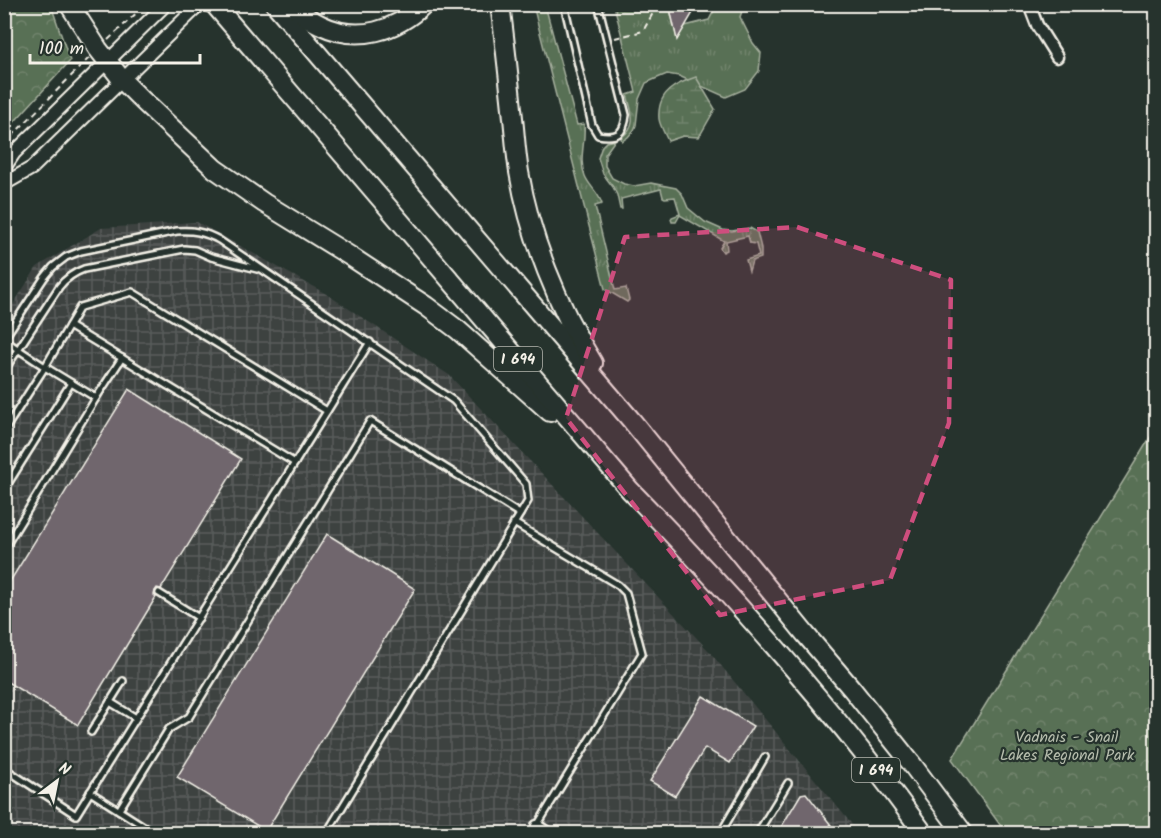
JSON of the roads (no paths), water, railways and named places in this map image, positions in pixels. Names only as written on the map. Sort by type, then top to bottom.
[{"type":"highway","points":[[69,4],[103,56],[123,81],[215,169],[264,203],[426,306],[458,330],[540,402],[617,475]]},
{"type":"highway","name":"I 694","points":[[214,4],[617,475],[749,616],[858,746],[924,834]]},
{"type":"highway","name":"I 694","points":[[275,4],[632,421],[882,726],[964,834]]},
{"type":"highway","points":[[290,4],[309,20],[323,27],[339,32],[370,33],[401,23],[424,4]]},
{"type":"highway","points":[[500,4],[519,173],[542,257],[571,324],[586,352],[632,421]]},
{"type":"street","points":[[4,168],[14,153],[103,56],[166,4]]},
{"type":"street","points":[[4,184],[32,168],[200,4]]},
{"type":"street","points":[[1029,4],[1037,25],[1057,57]]},
{"type":"street","points":[[535,830],[549,834]]},
{"type":"lane","points":[[564,4],[592,125],[598,135],[608,137],[620,134],[625,127],[626,115],[598,4]]},
{"type":"lane","points":[[96,398],[4,339],[44,278],[66,257],[81,251],[177,231],[201,232],[211,236],[370,342],[454,401],[526,484],[528,501],[326,834]]},
{"type":"lane","points":[[4,371],[63,281],[69,275],[84,269],[184,249],[195,250],[211,257],[263,271]]},
{"type":"lane","points":[[4,431],[80,307],[132,292],[327,411]]},
{"type":"lane","points":[[69,326],[295,464]]},
{"type":"lane","points":[[4,768],[76,815],[370,342]]},
{"type":"lane","points":[[4,549],[122,358]]},
{"type":"lane","points":[[4,490],[71,383]]},
{"type":"lane","points":[[120,810],[170,729],[189,717],[370,421],[520,514]]},
{"type":"lane","points":[[514,523],[618,585],[626,593],[642,653],[535,830]]},
{"type":"lane","points":[[159,593],[199,618]]},
{"type":"lane","points":[[91,732],[123,681]]},
{"type":"lane","points":[[110,702],[136,718]]},
{"type":"lane","points":[[720,834],[765,757]]},
{"type":"lane","points":[[757,834],[788,783]]},
{"type":"lane","points":[[90,792],[156,834]]},
{"type":"park label","name":"Vadnais - Snail Lakes Regional Park","points":[[1067,745]]}]
